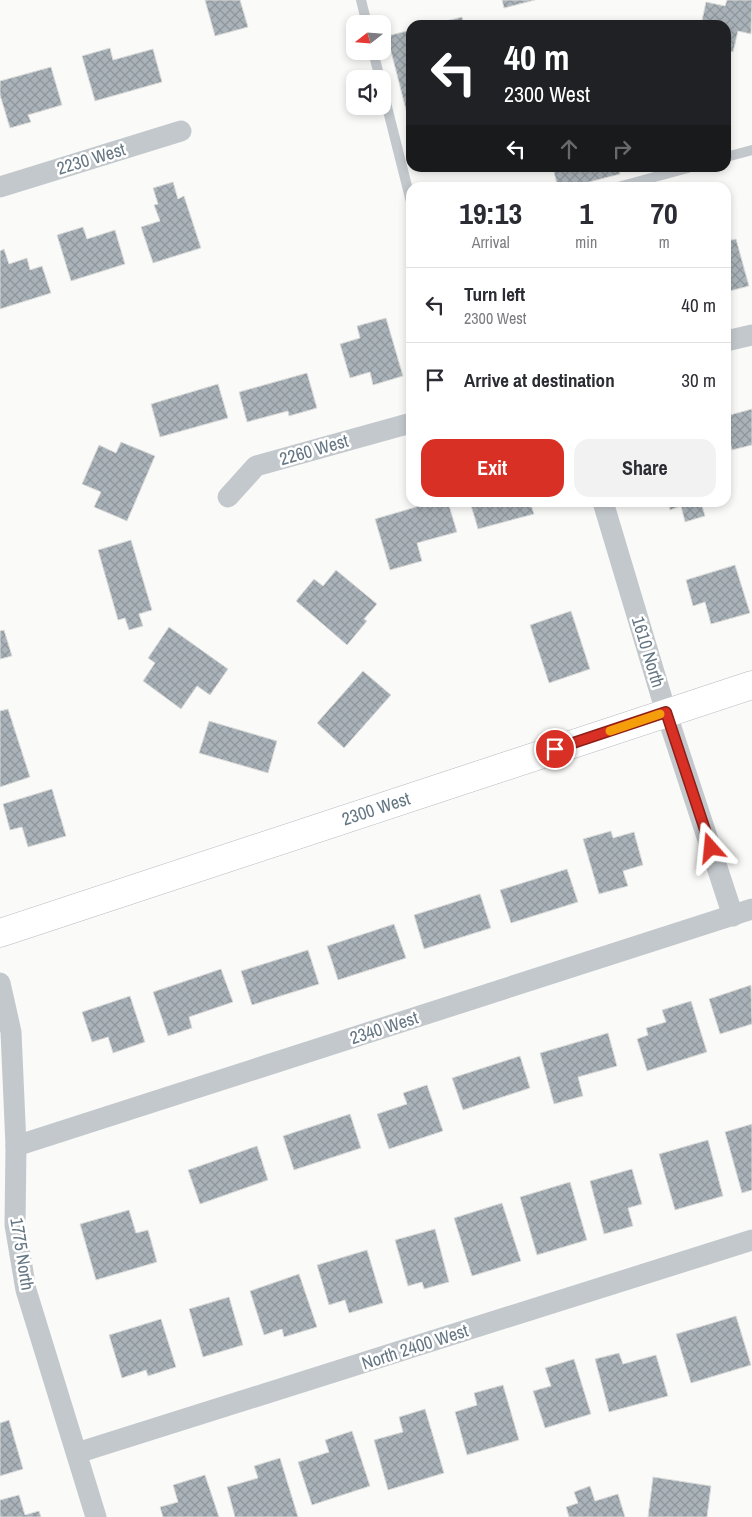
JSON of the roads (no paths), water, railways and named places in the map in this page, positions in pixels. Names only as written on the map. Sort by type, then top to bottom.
[{"type":"main road","name":"2300 West","points":[[0,933],[752,684]]},
{"type":"street","name":"2230 West","points":[[0,187],[181,131]]},
{"type":"street","points":[[731,340],[752,335]]},
{"type":"street","name":"2260 West","points":[[228,497],[256,466],[406,424]]},
{"type":"street","name":"1610 North","points":[[604,507],[666,712],[742,913]]},
{"type":"street","name":"2340 West","points":[[16,1146],[742,913]]},
{"type":"street","name":"1775 North","points":[[0,983],[11,1032],[16,1146],[15,1225],[26,1290],[78,1453],[96,1517]]},
{"type":"street","name":"North 2400 West","points":[[78,1453],[752,1240]]},
{"type":"lane","points":[[361,0],[365,15]]},
{"type":"lane","points":[[389,115],[406,182]]},
{"type":"lane","points":[[731,156],[752,150]]},
{"type":"lane","points":[[636,182],[673,172]]}]
